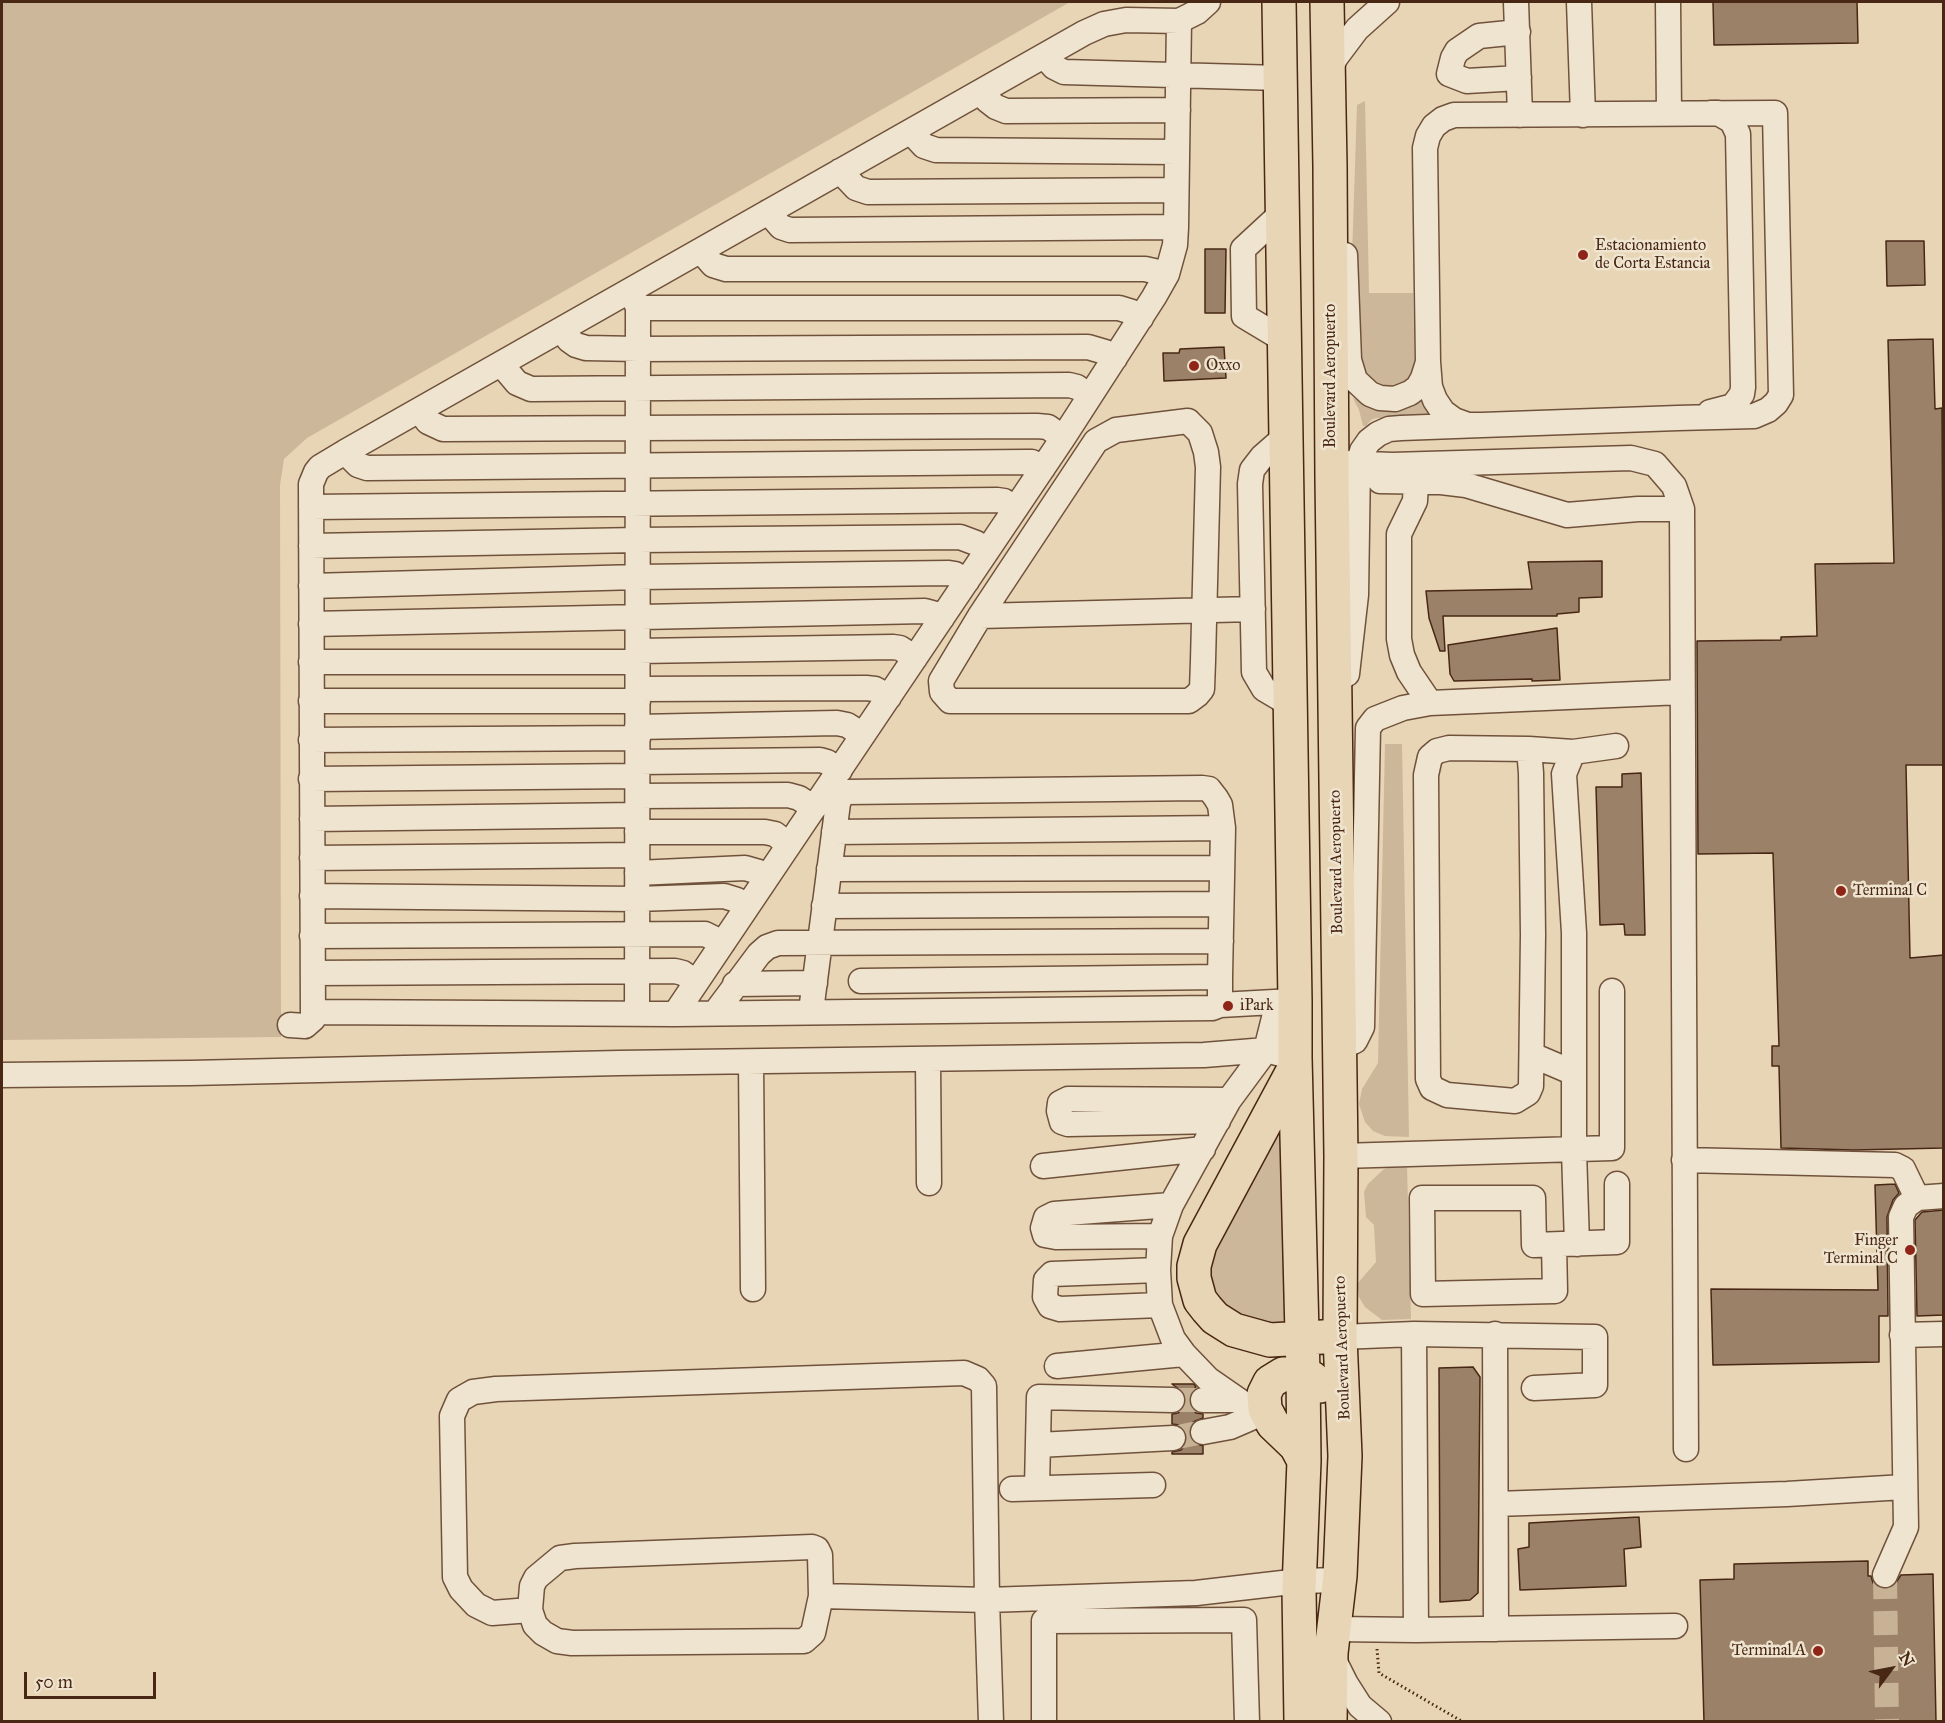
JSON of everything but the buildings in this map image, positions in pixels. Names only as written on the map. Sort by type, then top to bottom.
[{"type":"highway","points":[[1279,2],[1291,705],[1285,1058],[1303,1373],[1304,1461],[1300,1581],[1301,1722]]},
{"type":"highway","points":[[1305,2],[1305,43],[1310,94],[1317,126],[1330,166]]},
{"type":"highway","name":"Boulevard Aeropuerto","points":[[1327,2],[1330,166],[1345,471],[1336,767],[1341,1156],[1340,1337],[1345,1456],[1340,1578],[1333,1641],[1330,1722]]},
{"type":"highway","points":[[1285,1058],[1200,1244],[1194,1266],[1194,1278],[1200,1300],[1224,1325],[1257,1338],[1283,1340],[1340,1337]]},
{"type":"highway","points":[[1304,1461],[1292,1441],[1267,1419],[1264,1401],[1266,1388],[1276,1377],[1283,1374],[1303,1373],[1318,1384],[1326,1401],[1326,1532],[1330,1557],[1340,1578]]},
{"type":"street","points":[[290,1025],[308,1025],[313,1012],[311,484],[320,467],[562,329],[635,299],[700,251],[1104,24],[1126,20],[1150,11],[1179,21],[1197,12],[1208,2]]},
{"type":"street","points":[[1328,72],[1336,57],[1357,30],[1387,2]]},
{"type":"street","points":[[1516,2],[1520,115]]},
{"type":"street","points":[[1579,2],[1583,115]]},
{"type":"street","points":[[1668,2],[1669,113]]},
{"type":"street","points":[[675,1014],[1063,438],[1167,274],[1175,245],[1176,227],[1179,21]]},
{"type":"street","points":[[1518,32],[1479,36],[1457,51],[1449,74],[1467,81],[1519,78]]},
{"type":"street","points":[[1044,56],[1054,67],[1064,72],[1280,78]]},
{"type":"street","points":[[982,91],[987,100],[1006,111],[1178,110]]},
{"type":"street","points":[[1678,418],[1726,409],[1738,401],[1742,394],[1738,134],[1732,121],[1718,113],[1711,113]]},
{"type":"street","points":[[1345,471],[1369,441],[1389,429],[1754,416],[1768,410],[1781,395],[1775,113],[1454,115],[1434,126],[1425,148],[1430,387],[1443,412],[1461,423],[1482,425]]},
{"type":"street","points":[[910,132],[924,146],[936,150],[1177,152]]},
{"type":"street","points":[[1330,166],[1347,263],[1349,360],[1355,380],[1370,394],[1380,398],[1395,399],[1418,387],[1428,362]]},
{"type":"street","points":[[840,171],[856,188],[868,192],[1176,190]]},
{"type":"street","points":[[768,212],[781,227],[790,230],[1176,227]]},
{"type":"street","points":[[700,251],[713,265],[726,269],[1145,269],[1167,274]]},
{"type":"street","points":[[635,299],[1119,308],[1141,318]]},
{"type":"street","points":[[635,299],[638,349],[637,1013]]},
{"type":"street","points":[[562,329],[569,340],[586,348],[1088,347],[1115,358]]},
{"type":"street","points":[[501,364],[517,383],[531,389],[1069,385],[1077,387],[1090,396]]},
{"type":"street","points":[[419,410],[428,422],[443,429],[1037,426],[1048,427],[1063,438]]},
{"type":"street","points":[[1188,421],[1200,433],[1206,452],[1205,610],[1202,689],[1189,701],[950,701],[942,692],[941,681],[980,616],[1096,441],[1116,430],[1188,421]]},
{"type":"street","points":[[1286,436],[1262,457],[1252,470],[1250,484],[1252,609],[1254,672],[1264,689],[1291,705]]},
{"type":"street","points":[[345,452],[358,465],[367,468],[1026,462],[1032,462],[1043,468]]},
{"type":"street","points":[[1345,471],[1392,465],[1631,458],[1655,464],[1674,486],[1682,509],[1686,1449]]},
{"type":"street","points":[[1345,471],[1416,482],[1466,485],[1567,515],[1638,508],[1682,509]]},
{"type":"street","points":[[1416,482],[1415,501],[1399,534],[1397,556],[1399,639],[1409,672],[1430,703]]},
{"type":"street","points":[[311,507],[997,500],[1016,508]]},
{"type":"street","points":[[311,546],[960,537],[976,543],[987,552]]},
{"type":"street","points":[[311,586],[949,573],[955,574],[966,582]]},
{"type":"street","points":[[980,616],[1252,609]]},
{"type":"street","points":[[311,624],[925,611],[942,618]]},
{"type":"street","points":[[311,662],[638,656],[893,647],[900,648],[915,658]]},
{"type":"street","points":[[311,701],[866,688],[875,689],[889,697]]},
{"type":"street","points":[[1339,1048],[1355,1041],[1362,1027],[1368,728],[1375,719],[1403,708],[1430,703],[1682,692]]},
{"type":"street","points":[[311,778],[637,797],[837,723],[847,725],[863,735]]},
{"type":"street","points":[[311,740],[637,797],[775,834],[789,845]]},
{"type":"street","points":[[1528,749],[1531,773],[1533,935],[1531,1086],[1528,1093],[1515,1101],[1447,1095],[1432,1088],[1428,1079],[1427,765],[1430,757],[1437,751],[1449,748],[1528,749],[1573,752],[1616,746]]},
{"type":"street","points":[[1573,752],[1564,774],[1574,933],[1574,1151],[1565,1244],[1556,1291],[1423,1294],[1422,1198],[1533,1198],[1534,1245],[1565,1244],[1617,1242],[1617,1184]]},
{"type":"street","points":[[312,858],[820,760],[840,770]]},
{"type":"street","points":[[811,1011],[834,831],[840,798],[842,794],[850,792],[1209,789],[1220,805],[1223,828],[1220,1005]]},
{"type":"street","points":[[312,819],[637,797],[788,795],[799,798],[814,808]]},
{"type":"street","points":[[637,797],[745,868],[759,872],[766,878]]},
{"type":"street","points":[[834,831],[1223,828]]},
{"type":"street","points":[[829,869],[1222,868]]},
{"type":"street","points":[[312,896],[637,899],[724,896],[737,900],[746,908]]},
{"type":"street","points":[[824,906],[1221,904]]},
{"type":"street","points":[[312,936],[705,934],[723,943]]},
{"type":"street","points":[[715,1013],[759,954],[767,947],[778,943],[1221,941]]},
{"type":"street","points":[[860,943],[861,1010]]},
{"type":"street","points":[[313,973],[675,971],[683,973],[696,982]]},
{"type":"street","points":[[861,981],[1220,977]]},
{"type":"street","points":[[735,984],[814,984]]},
{"type":"street","points":[[1341,1156],[1612,1149],[1612,991]]},
{"type":"street","points":[[313,1012],[675,1014],[861,1010],[1212,1008],[1220,1005],[1286,1001]]},
{"type":"street","points":[[2,1075],[1204,1055],[1285,1058]]},
{"type":"street","points":[[1532,1055],[1574,1073]]},
{"type":"street","points":[[1267,1419],[1208,1379],[1173,1339],[1160,1305],[1158,1270],[1160,1236],[1171,1205],[1229,1100],[1285,1058]]},
{"type":"street","points":[[928,1060],[929,1184]]},
{"type":"street","points":[[751,1062],[753,1289]]},
{"type":"street","points":[[1218,1121],[1068,1124],[1062,1122],[1059,1111],[1060,1103],[1068,1099],[1229,1100]]},
{"type":"street","points":[[1043,1166],[1203,1149]]},
{"type":"street","points":[[1684,1160],[1895,1165],[1903,1169],[1917,1198]]},
{"type":"street","points":[[1885,1575],[1906,1527],[1901,1217],[1906,1206],[1917,1198],[1944,1196]]},
{"type":"street","points":[[1160,1236],[1056,1237],[1045,1235],[1043,1228],[1046,1218],[1054,1214],[1171,1205]]},
{"type":"street","points":[[1158,1270],[1052,1274],[1046,1280],[1046,1297],[1050,1306],[1060,1309],[1160,1305]]},
{"type":"street","points":[[1340,1337],[1414,1334],[1595,1337],[1595,1385],[1534,1388]]},
{"type":"street","points":[[1414,1334],[1416,1630]]},
{"type":"street","points":[[1495,1334],[1496,1629]]},
{"type":"street","points":[[1902,1335],[1944,1334]]},
{"type":"street","points":[[1057,1366],[1184,1354]]},
{"type":"street","points":[[530,1610],[492,1613],[476,1605],[461,1589],[455,1577],[452,1416],[459,1400],[473,1392],[964,1373],[978,1379],[984,1386],[991,1722]]},
{"type":"street","points":[[1037,1487],[1039,1397],[1172,1400]]},
{"type":"street","points":[[1203,1400],[1237,1400]]},
{"type":"street","points":[[1203,1432],[1267,1419]]},
{"type":"street","points":[[1038,1446],[1173,1438]]},
{"type":"street","points":[[1012,1489],[1153,1485]]},
{"type":"street","points":[[1496,1504],[1787,1494],[1904,1487]]},
{"type":"street","points":[[812,1547],[817,1549],[820,1555],[821,1596],[813,1633],[804,1641],[564,1642],[543,1634],[535,1625],[530,1610],[532,1586],[536,1578],[560,1558],[812,1547]]},
{"type":"street","points":[[821,1596],[987,1600],[1196,1593],[1340,1578]]},
{"type":"street","points":[[1044,1722],[1044,1621],[1244,1620],[1247,1722]]},
{"type":"street","points":[[1379,1722],[1360,1706],[1346,1684],[1333,1641],[1377,1630],[1675,1626]]},
{"type":"path","points":[[1377,1630],[1379,1673],[1463,1722]]},
{"type":"shaded area","points":[[2,2],[1070,2],[307,438],[284,459],[280,485],[281,1037],[2,1040]]},
{"type":"shaded area","points":[[1365,101],[1369,293],[1413,293],[1415,376],[1403,393],[1362,388],[1352,257],[1357,105]]},
{"type":"shaded area","points":[[1421,389],[1441,414],[1376,418],[1363,426],[1353,398],[1370,406]]},
{"type":"shaded area","points":[[1385,744],[1402,744],[1409,1137],[1385,1136],[1373,1131],[1365,1122],[1359,1104],[1362,1089],[1378,1063]]},
{"type":"shaded area","points":[[1288,1099],[1285,1320],[1280,1328],[1235,1316],[1214,1296],[1207,1278],[1214,1237]]},
{"type":"shaded area","points":[[1407,1166],[1411,1319],[1382,1320],[1365,1307],[1359,1297],[1357,1284],[1376,1262],[1374,1225],[1366,1217],[1364,1192],[1368,1184],[1384,1169]]},
{"type":"tunnel","points":[[1172,1400],[1203,1400]]},
{"type":"tunnel","points":[[1173,1438],[1203,1432]]},
{"type":"tunnel","points":[[1885,1575],[1887,1722]]},
{"type":"place","name":"Estacionamiento de Corta Estancia","points":[[1583,255]]},
{"type":"place","name":"Oxxo","points":[[1194,366]]},
{"type":"place","name":"Terminal C","points":[[1841,891]]},
{"type":"place","name":"iPark","points":[[1228,1006]]},
{"type":"place","name":"Finger Terminal C","points":[[1910,1250]]},
{"type":"place","name":"Terminal A","points":[[1818,1651]]}]
